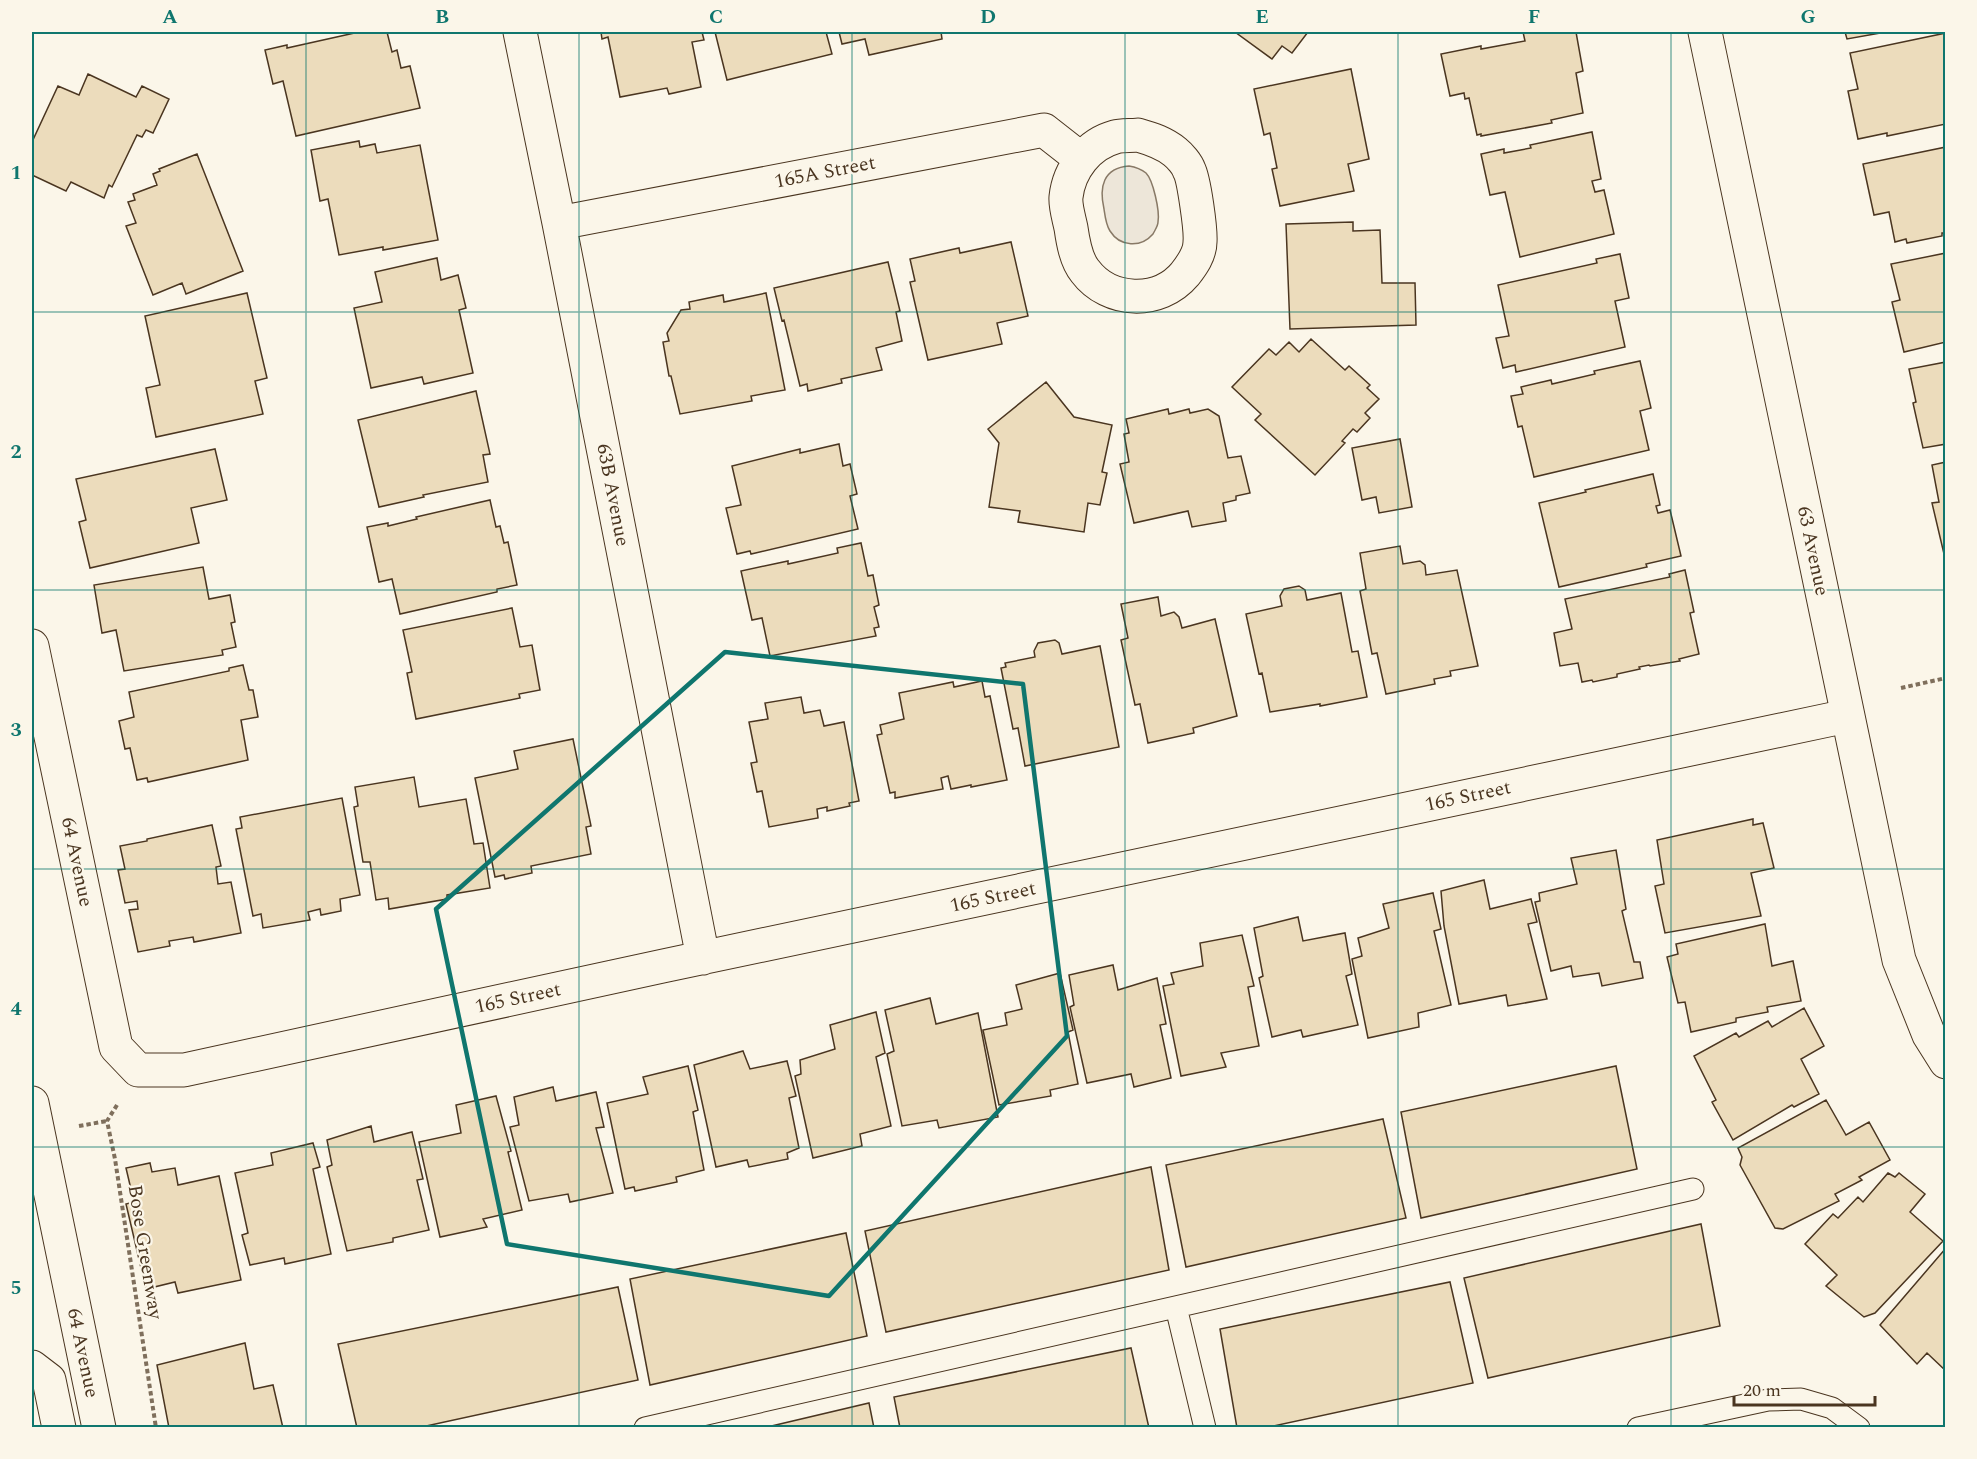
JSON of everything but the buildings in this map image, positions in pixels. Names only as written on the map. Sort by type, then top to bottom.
[{"type":"street","name":"63B Avenue","points":[[520,32],[560,223],[703,958]]},
{"type":"street","name":"63 Avenue","points":[[1705,32],[1899,960],[1929,1035],[1946,1062]]},
{"type":"street","name":"165A Street","points":[[560,223],[1044,130],[1081,159]]},
{"type":"street","points":[[1138,135],[1158,141],[1176,153],[1190,170],[1199,220],[1200,244],[1193,264],[1179,280],[1161,292],[1140,297],[1119,294],[1099,285],[1084,270],[1074,246],[1065,199],[1070,178],[1081,159],[1096,144],[1117,136],[1138,135]]},
{"type":"street","name":"64 Avenue","points":[[32,646],[116,1047],[138,1070]]},
{"type":"street","name":"165 Street","points":[[138,1070],[184,1070],[1847,716]]},
{"type":"street","name":"64 Avenue","points":[[32,1103],[99,1428]]},
{"type":"street","points":[[32,1367],[49,1380],[59,1428]]},
{"type":"lane","points":[[645,1428],[1693,1189]]},
{"type":"lane","points":[[1176,1307],[1205,1428]]},
{"type":"lane","points":[[1638,1428],[1768,1400],[1801,1399],[1832,1408],[1859,1428]]},
{"type":"path","points":[[1901,688],[1946,678]]},
{"type":"path","name":"Bose Greenway","points":[[77,1127],[107,1121],[115,1159],[156,1428]]},
{"type":"highlighted area","points":[[725,652],[1023,684],[1067,1036],[829,1296],[507,1244],[436,909]]},
{"type":"shaded area","points":[[1129,166],[1142,170],[1149,177],[1158,211],[1158,224],[1153,234],[1143,242],[1131,244],[1119,240],[1110,231],[1105,217],[1102,193],[1105,180],[1113,170]]}]
